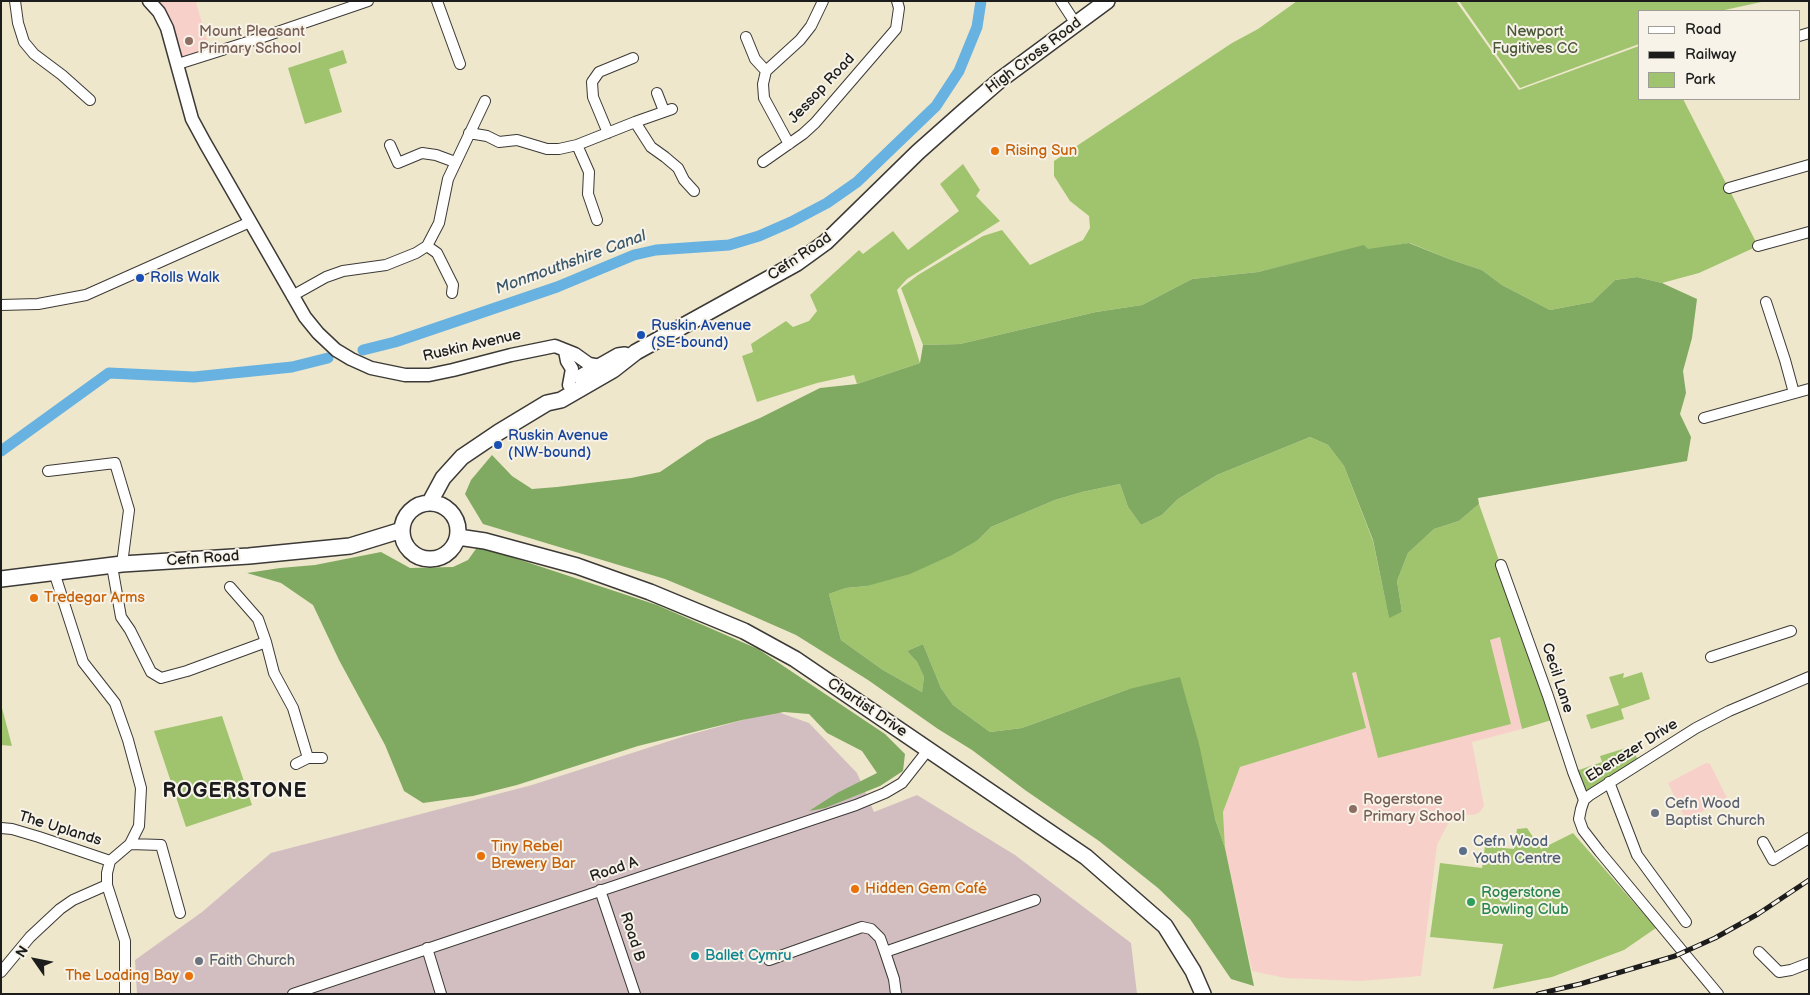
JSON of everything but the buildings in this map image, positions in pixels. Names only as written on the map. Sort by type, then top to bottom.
[{"type":"main road","name":"High Cross Road","points":[[963,112],[1000,80],[1107,1]]},
{"type":"main road","name":"Cefn Road","points":[[572,389],[613,370],[636,352],[797,263],[826,242],[918,152],[963,112]]},
{"type":"main road","name":"Cefn Road","points":[[430,502],[443,478],[462,457],[547,403],[561,400],[585,375],[618,356],[636,352]]},
{"type":"main road","points":[[430,502],[437,503],[452,513],[458,526],[458,537],[454,547],[443,556],[430,559],[420,557],[408,548],[402,530],[406,516],[412,509],[420,504],[430,502]]},
{"type":"main road","name":"Cefn Road","points":[[1,579],[117,565],[249,556],[350,546],[402,530]]},
{"type":"main road","name":"Chartist Drive","points":[[458,537],[485,541],[577,566],[650,592],[744,631],[795,659],[1086,857],[1165,926],[1193,971],[1203,994]]},
{"type":"street","points":[[15,1],[18,23],[24,42],[34,54],[62,75],[90,100]]},
{"type":"street","name":"Ruskin Avenue","points":[[149,1],[159,12],[167,28],[192,119],[292,296],[318,333],[336,350],[372,368],[405,375],[429,375],[445,372],[550,346],[556,346],[575,354],[589,364],[600,366]]},
{"type":"street","points":[[178,64],[368,1]]},
{"type":"street","points":[[437,1],[460,64]]},
{"type":"street","points":[[789,144],[764,98],[763,84],[766,71],[800,40],[811,26],[823,1]]},
{"type":"street","name":"Jessop Road","points":[[763,162],[803,134],[814,123],[896,29],[899,8],[897,1]]},
{"type":"street","points":[[1061,1],[1076,24]]},
{"type":"street","points":[[746,37],[755,59],[766,71]]},
{"type":"street","points":[[608,133],[592,97],[592,82],[598,72],[633,58]]},
{"type":"street","points":[[469,133],[487,136],[499,142],[517,140],[547,149],[577,145],[668,110],[657,93]]},
{"type":"street","points":[[292,296],[326,277],[343,271],[386,265],[416,253],[427,246],[440,223],[448,179],[485,101]]},
{"type":"street","points":[[635,122],[651,147],[678,168],[684,180],[694,191]]},
{"type":"street","points":[[390,145],[398,163],[422,153],[436,154],[455,162]]},
{"type":"street","points":[[577,145],[589,172],[588,194],[597,220]]},
{"type":"street","points":[[1729,188],[1809,166]]},
{"type":"street","points":[[1,305],[38,304],[86,295],[250,222]]},
{"type":"street","points":[[1758,246],[1809,232]]},
{"type":"street","points":[[427,246],[438,253],[453,285],[452,293]]},
{"type":"street","points":[[1766,302],[1794,393]]},
{"type":"street","points":[[565,351],[585,375]]},
{"type":"street","points":[[565,351],[567,361],[572,369],[572,389]]},
{"type":"street","points":[[1704,418],[1809,389]]},
{"type":"street","points":[[48,471],[115,463],[130,510],[117,565],[121,618],[130,630],[150,672],[161,678],[187,671],[266,642]]},
{"type":"street","name":"Cecil Lane","points":[[1501,565],[1584,800]]},
{"type":"street","points":[[54,572],[84,662],[92,676],[115,703],[128,740],[141,788],[139,826],[130,844],[110,861],[107,873],[107,885],[125,940],[124,994]]},
{"type":"street","points":[[230,588],[258,620],[274,673],[293,708],[308,758]]},
{"type":"street","points":[[1711,657],[1791,631]]},
{"type":"street","name":"Ebenezer Drive","points":[[1718,994],[1583,830],[1580,819],[1581,809],[1584,800],[1609,782],[1696,728],[1729,711],[1809,677]]},
{"type":"street","name":"Road A","points":[[293,994],[848,808],[885,793],[902,783],[928,750]]},
{"type":"street","points":[[296,764],[308,758],[322,758]]},
{"type":"street","points":[[1609,782],[1637,855],[1686,922]]},
{"type":"street","name":"The Uplands","points":[[1,828],[39,836],[110,861]]},
{"type":"street","points":[[1763,842],[1773,860],[1809,838]]},
{"type":"street","points":[[130,844],[161,845],[180,913]]},
{"type":"street","points":[[1,972],[30,937],[60,909],[73,900],[107,885]]},
{"type":"street","name":"Road B","points":[[600,890],[634,994]]},
{"type":"street","points":[[885,952],[1035,900]]},
{"type":"street","points":[[769,960],[862,927],[871,929],[880,938],[894,979],[896,994]]},
{"type":"street","points":[[427,948],[441,994]]},
{"type":"street","points":[[1759,952],[1779,972],[1791,970],[1809,963]]},
{"type":"shaded area","name":"Mount Pleasant Primary School","points":[[149,1],[199,1],[196,3],[211,53],[178,64]]},
{"type":"shaded area","name":"Rogerstone Primary School","points":[[1500,637],[1522,729],[1472,742],[1484,806],[1480,812],[1474,815],[1453,814],[1437,845],[1421,976],[1360,981],[1285,978],[1252,971],[1225,848],[1223,812],[1240,767],[1366,728],[1352,673]]},
{"type":"shaded area","points":[[775,711],[809,723],[857,773],[874,812],[917,795],[1015,855],[1131,943],[1137,994],[137,994],[135,960],[202,912],[271,853],[532,785],[685,736]]},
{"type":"shaded area","points":[[1706,763],[1710,764],[1727,798],[1686,821],[1668,783]]},
{"type":"green space","points":[[1297,1],[1456,1],[1519,90],[1638,46],[1638,100],[1684,100],[1758,246],[1699,273],[1662,283],[1637,277],[1615,280],[1592,302],[1550,310],[1502,285],[1482,270],[1410,243],[1307,260],[1258,272],[1192,279],[1142,305],[1096,312],[960,344],[923,345],[901,288],[918,275],[983,236],[1002,230],[1030,265],[1083,240],[1090,228],[1089,216],[1070,201],[1054,176],[1054,161],[1232,43],[1258,29]]},
{"type":"green space","name":"Newport Fugitives CC","points":[[1459,1],[1766,1],[1725,10],[1638,10],[1638,44],[1520,88]]},
{"type":"green space","points":[[343,50],[347,63],[329,69],[342,112],[305,124],[288,68]]},
{"type":"green space","points":[[963,164],[980,190],[976,196],[1000,221],[907,279],[897,290],[920,363],[857,384],[854,375],[817,383],[757,402],[742,356],[753,352],[751,344],[786,321],[793,327],[809,321],[817,311],[810,295],[859,250],[863,254],[893,231],[908,250],[959,211],[940,184]]},
{"type":"green space","points":[[1409,243],[1482,270],[1502,285],[1550,310],[1592,302],[1615,280],[1637,277],[1662,283],[1697,299],[1692,338],[1683,371],[1686,393],[1680,414],[1691,437],[1687,461],[1478,498],[1479,504],[1459,521],[1434,529],[1408,553],[1397,581],[1402,612],[1389,618],[1373,540],[1344,466],[1328,445],[1310,437],[1217,475],[1178,499],[1162,515],[1141,525],[1128,507],[1120,484],[1082,492],[1055,500],[991,527],[978,540],[952,555],[910,574],[867,586],[846,588],[829,594],[841,640],[883,670],[922,692],[924,677],[917,662],[907,651],[923,644],[941,688],[953,705],[990,732],[1022,728],[1129,689],[1180,677],[1199,744],[1215,819],[1225,848],[1254,986],[1231,979],[1190,919],[1158,888],[1099,841],[1025,790],[972,750],[938,729],[868,680],[796,635],[665,579],[483,524],[465,494],[471,480],[492,455],[512,476],[532,489],[631,478],[660,472],[707,440],[760,418],[820,388],[857,384],[920,363],[923,345],[960,344],[1096,312],[1142,305],[1192,279],[1258,272],[1364,245],[1368,249]]},
{"type":"green space","points":[[1310,437],[1328,445],[1344,466],[1373,541],[1389,617],[1402,612],[1397,581],[1408,553],[1434,529],[1459,521],[1479,504],[1555,719],[1522,729],[1500,637],[1490,640],[1511,724],[1378,758],[1356,672],[1352,673],[1366,728],[1240,767],[1223,812],[1225,848],[1215,819],[1129,689],[1022,728],[990,732],[953,705],[941,688],[923,644],[907,651],[917,662],[924,677],[922,692],[883,670],[841,640],[829,594],[846,588],[867,586],[978,540],[991,527],[1055,500],[1082,492],[1120,484],[1128,507],[1141,525],[1162,515],[1178,499],[1217,475]]},
{"type":"green space","points":[[478,546],[657,605],[758,649],[885,734],[905,754],[903,771],[880,786],[825,808],[809,811],[837,793],[877,773],[862,751],[827,733],[809,714],[784,712],[742,720],[638,746],[517,785],[473,796],[423,803],[404,791],[385,745],[339,660],[313,605],[281,583],[247,573],[315,565],[381,552],[410,568],[453,567],[468,560]]},
{"type":"green space","points":[[1642,672],[1650,699],[1621,709],[1624,719],[1591,729],[1586,715],[1619,705],[1609,677],[1624,673],[1623,678]]},
{"type":"green space","points":[[1,704],[12,746],[1,745]]},
{"type":"green space","points":[[222,716],[252,805],[186,827],[154,731]]},
{"type":"green space","points":[[1629,747],[1641,763],[1584,800],[1573,772],[1602,762],[1600,756]]},
{"type":"green space","points":[[1527,828],[1541,849],[1573,833],[1656,928],[1624,950],[1552,977],[1493,989],[1503,944],[1430,937],[1440,863],[1482,868],[1485,846],[1514,849],[1517,829]]},
{"type":"waterway","name":"Monmouthshire Canal","points":[[363,350],[395,342],[557,287],[634,255],[656,250],[729,245],[759,236],[827,203],[857,182],[936,106],[959,71],[977,27],[981,1]]},
{"type":"waterway","name":"Monmouthshire Canal","points":[[1,451],[109,373],[194,377],[292,367],[328,358]]},
{"type":"railway","points":[[1538,994],[1580,984],[1675,956],[1715,938],[1758,914],[1809,880]]},
{"type":"place","name":"Mount Pleasant Primary School","points":[[189,41]]},
{"type":"place","name":"Rising Sun","points":[[995,151]]},
{"type":"place","name":"Rolls Walk","points":[[140,278]]},
{"type":"place","name":"Ruskin Avenue (SE-bound)","points":[[641,335]]},
{"type":"place","name":"Ruskin Avenue (NW-bound)","points":[[498,445]]},
{"type":"place","name":"Tredegar Arms","points":[[34,598]]},
{"type":"place","name":"Rogerstone Primary School","points":[[1353,809]]},
{"type":"place","name":"Cefn Wood Baptist Church","points":[[1655,813]]},
{"type":"place","name":"Cefn Wood Youth Centre","points":[[1463,851]]},
{"type":"place","name":"Tiny Rebel Brewery Bar","points":[[481,856]]},
{"type":"place","name":"Hidden Gem Café","points":[[855,889]]},
{"type":"place","name":"Rogerstone Bowling Club","points":[[1471,902]]},
{"type":"place","name":"Ballet Cymru","points":[[695,956]]},
{"type":"place","name":"Faith Church","points":[[199,961]]},
{"type":"place","name":"The Loading Bay","points":[[189,976]]},
{"type":"district","name":"ROGERSTONE","points":[[235,792]]}]
